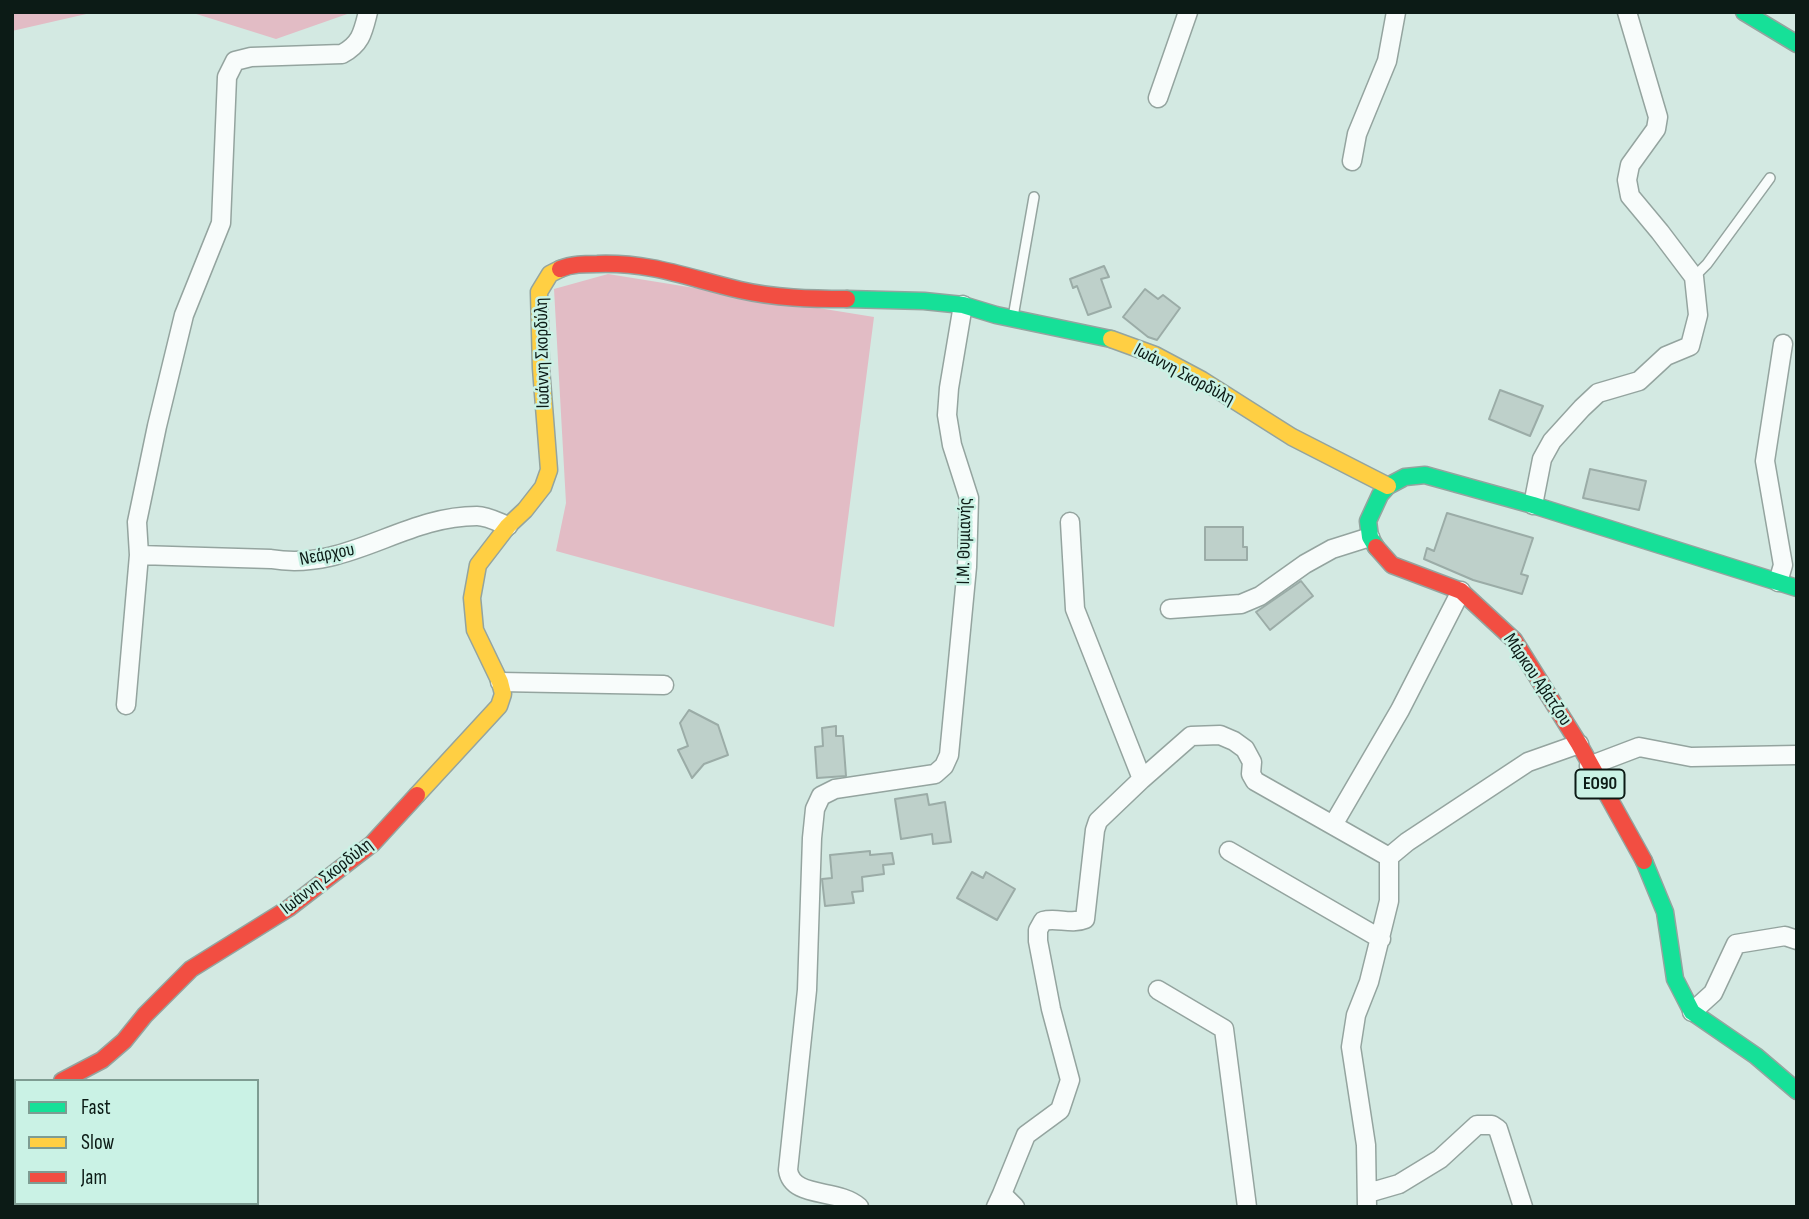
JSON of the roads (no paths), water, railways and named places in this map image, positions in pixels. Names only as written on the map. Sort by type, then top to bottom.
[{"type":"street","points":[[126,705],[139,555],[138,522],[157,426],[184,315],[221,223],[227,78],[235,61],[251,57],[342,54],[354,48],[362,34],[368,12]]},
{"type":"street","points":[[1158,98],[1188,12]]},
{"type":"street","points":[[1352,161],[1357,134],[1387,61],[1396,12]]},
{"type":"street","points":[[1532,505],[1542,459],[1552,441],[1598,393],[1639,381],[1666,356],[1690,346],[1698,315],[1694,277],[1630,195],[1627,180],[1630,165],[1656,129],[1658,117],[1627,12]]},
{"type":"street","points":[[1744,12],[1797,44]]},
{"type":"street","name":"Ιωάννη Σκορδύλη","points":[[66,1079],[102,1060],[124,1041],[145,1015],[191,969],[289,908],[372,844],[499,706],[503,694],[500,682],[475,630],[472,598],[478,565],[543,487],[549,470],[541,368],[539,292],[550,274],[569,265],[617,263],[652,267],[740,290],[784,298],[924,301],[963,306],[1106,337],[1155,355],[1202,380],[1293,437],[1388,486]]},
{"type":"street","name":"Ι.Μ. Θυμιανής","points":[[859,1207],[844,1197],[796,1187],[789,1179],[807,990],[811,838],[815,809],[821,796],[835,789],[935,774],[944,766],[948,755],[967,567],[970,498],[951,445],[947,415],[963,306]]},
{"type":"street","points":[[1778,582],[1783,565],[1765,461],[1783,344]]},
{"type":"street","points":[[1170,609],[1241,604],[1260,596],[1332,549],[1370,537],[1368,521],[1380,495],[1388,486],[1405,477],[1425,475],[1532,505],[1797,588]]},
{"type":"street","name":"Νεάρχου","points":[[139,555],[271,558],[292,562],[355,551],[426,522],[479,515],[508,526]]},
{"type":"street","points":[[1070,522],[1074,609],[1142,779]]},
{"type":"street","name":"Μάρκου Αβάτζου","points":[[1370,537],[1392,565],[1461,591],[1514,640],[1579,744],[1589,766],[1642,855],[1665,912],[1675,979],[1692,1012],[1756,1056],[1797,1091]]},
{"type":"street","points":[[1333,825],[1400,710],[1461,591]]},
{"type":"street","points":[[500,682],[664,685]]},
{"type":"street","points":[[1004,1203],[1026,1135],[1060,1110],[1070,1080],[1051,1009],[1038,930],[1043,921],[1051,919],[1085,919],[1095,830],[1105,814],[1142,779],[1191,736],[1220,735],[1245,749],[1252,762],[1251,774],[1255,781],[1389,858]]},
{"type":"street","points":[[1523,1207],[1499,1129],[1492,1125],[1477,1125],[1440,1159],[1367,1200],[1366,1145],[1351,1047],[1356,1014],[1369,982],[1389,901],[1389,858],[1407,842],[1528,762],[1579,744]]},
{"type":"street","points":[[1589,766],[1639,747],[1690,757],[1797,755]]},
{"type":"street","points":[[1229,850],[1381,939]]},
{"type":"street","points":[[1692,1012],[1713,993],[1737,944],[1785,936],[1797,940]]},
{"type":"street","points":[[1157,990],[1224,1029],[1247,1207]]},
{"type":"lane","points":[[1694,277],[1707,264],[1770,178]]},
{"type":"lane","points":[[1013,318],[1034,197]]}]
